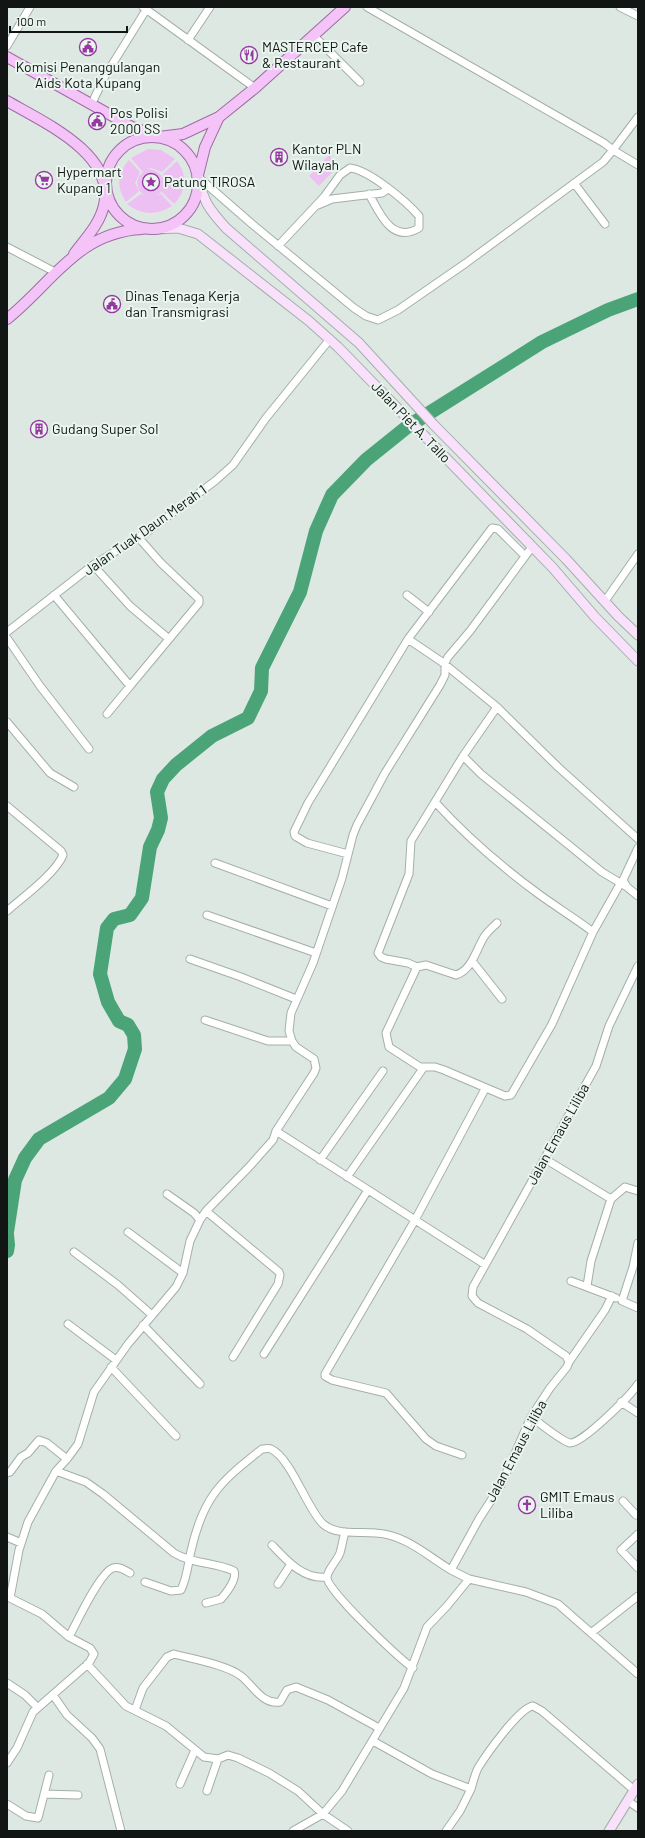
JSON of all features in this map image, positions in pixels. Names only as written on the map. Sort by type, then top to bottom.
[{"type":"main road","points":[[7,319],[74,254],[96,224],[104,206],[106,180],[111,161],[123,147],[140,138],[183,134],[219,117],[255,88],[340,8]]},
{"type":"main road","points":[[7,57],[132,127],[177,144],[185,150],[193,162],[198,176]]},
{"type":"main road","points":[[7,101],[77,144],[93,159],[113,207],[123,218],[135,225],[154,228]]},
{"type":"main road","points":[[74,254],[103,237],[125,230],[154,228],[173,224],[188,212],[196,195],[198,176],[205,148],[219,117]]},
{"type":"main road","name":"Jalan Piet A. Tallo","points":[[198,176],[204,199],[209,209],[226,228],[359,343],[490,483],[638,635]]},
{"type":"main road","name":"Jalan Piet A. Tallo","points":[[154,228],[178,228],[187,230],[208,240],[330,339],[553,568],[595,617],[638,662]]},
{"type":"main road","points":[[609,1831],[636,1787]]},
{"type":"street","points":[[7,46],[30,7]]},
{"type":"street","points":[[188,40],[210,7]]},
{"type":"street","points":[[367,7],[604,143],[638,165]]},
{"type":"street","points":[[620,7],[638,16]]},
{"type":"street","points":[[91,105],[105,76],[144,8],[255,88]]},
{"type":"street","points":[[313,35],[360,82]]},
{"type":"street","points":[[198,176],[278,246],[354,308],[366,316],[378,320],[398,310],[603,162],[638,117]]},
{"type":"street","points":[[278,246],[316,206],[340,175],[350,168],[356,168],[376,178],[419,216],[419,228],[410,234],[403,234],[392,229],[379,213],[369,194]]},
{"type":"street","points":[[574,183],[605,224]]},
{"type":"street","points":[[316,206],[332,199],[382,193],[388,189]]},
{"type":"street","points":[[7,247],[55,272]]},
{"type":"street","name":"Jalan Tuak Daun Merah 1","points":[[7,632],[94,565],[138,536],[147,532],[215,482],[233,465],[266,418],[330,339]]},
{"type":"street","points":[[348,854],[307,842],[295,836],[294,832],[308,803],[408,640],[492,528],[498,529],[525,556]]},
{"type":"street","points":[[107,714],[199,603],[199,599],[161,563],[138,536]]},
{"type":"street","points":[[7,1763],[16,1748],[28,1719],[37,1708],[91,1660],[93,1652],[69,1637],[42,1614],[8,1600],[21,1544],[33,1511],[56,1471],[78,1444],[94,1392],[116,1360],[176,1287],[183,1273],[190,1241],[200,1220],[206,1211],[250,1167],[273,1140],[276,1131],[316,1068],[314,1059],[296,1047],[292,1041],[289,1031],[289,1022],[296,999],[316,953],[342,878],[353,835],[365,810],[446,675],[445,666],[448,657],[470,631],[532,546]]},
{"type":"street","points":[[605,601],[638,554]]},
{"type":"street","points":[[94,565],[130,606],[169,639]]},
{"type":"street","points":[[408,594],[429,612]]},
{"type":"street","points":[[54,595],[130,686]]},
{"type":"street","points":[[7,638],[40,686],[89,749]]},
{"type":"street","points":[[408,640],[497,706],[558,767],[638,839]]},
{"type":"street","points":[[497,706],[463,756],[411,841],[409,874],[378,953],[381,957],[408,963],[417,967],[426,965],[456,975],[463,972],[472,961],[485,935],[497,923]]},
{"type":"street","points":[[7,722],[50,773],[74,787]]},
{"type":"street","points":[[463,756],[481,774],[602,872],[627,887],[638,896]]},
{"type":"street","points":[[435,802],[450,819],[511,872],[540,895],[593,932]]},
{"type":"street","points":[[7,806],[62,852],[63,855],[60,862],[31,891],[7,911]]},
{"type":"street","points":[[627,887],[623,880],[624,876],[638,848]]},
{"type":"street","points":[[215,863],[332,906]]},
{"type":"street","points":[[417,967],[386,1033],[389,1047],[394,1052],[420,1067],[435,1067],[504,1096],[511,1095],[552,1024],[593,932],[620,884]]},
{"type":"street","points":[[207,915],[316,953]]},
{"type":"street","points":[[190,959],[296,999]]},
{"type":"street","points":[[472,961],[502,999]]},
{"type":"street","name":"Jalan Emaus Liliba","points":[[451,1570],[479,1519],[501,1485],[531,1418],[569,1362],[566,1356],[527,1329],[473,1299],[473,1287],[484,1264],[545,1160],[596,1066],[609,1026],[638,966]]},
{"type":"street","points":[[205,1020],[268,1041],[292,1041]]},
{"type":"street","points":[[347,1176],[424,1067]]},
{"type":"street","points":[[320,1160],[384,1071]]},
{"type":"street","points":[[462,1455],[436,1446],[426,1439],[386,1394],[332,1380],[325,1376],[325,1374],[416,1220],[485,1089]]},
{"type":"street","points":[[276,1131],[484,1264]]},
{"type":"street","points":[[545,1160],[610,1199]]},
{"type":"street","points":[[587,1286],[591,1261],[610,1199],[625,1187],[638,1191]]},
{"type":"street","points":[[264,1354],[368,1190]]},
{"type":"street","points":[[167,1194],[194,1212],[200,1220]]},
{"type":"street","points":[[206,1211],[279,1272],[280,1276],[278,1284],[233,1356]]},
{"type":"street","points":[[128,1232],[183,1273]]},
{"type":"street","points":[[622,1300],[633,1267],[638,1243]]},
{"type":"street","points":[[74,1252],[118,1285],[152,1315]]},
{"type":"street","points":[[571,1281],[622,1300],[638,1308]]},
{"type":"street","points":[[569,1362],[605,1310],[612,1296]]},
{"type":"street","points":[[68,1324],[116,1360]]},
{"type":"street","points":[[144,1325],[200,1384]]},
{"type":"street","points":[[111,1367],[176,1436]]},
{"type":"street","points":[[531,1418],[566,1441],[571,1443],[576,1442],[590,1432],[638,1384]]},
{"type":"street","points":[[621,1402],[638,1413]]},
{"type":"street","points":[[7,1473],[10,1472],[21,1457],[28,1453],[39,1440],[47,1443],[67,1459]]},
{"type":"street","points":[[145,1582],[171,1591],[179,1591],[182,1588],[200,1519],[208,1502],[219,1485],[262,1449],[273,1450],[300,1485],[319,1520],[324,1525],[345,1532],[376,1533],[400,1538],[414,1545],[429,1557],[469,1579],[526,1592],[558,1604],[576,1618],[590,1633],[638,1674]]},
{"type":"street","points":[[56,1471],[86,1482],[103,1494],[174,1553],[190,1560],[232,1570],[235,1573],[233,1580],[221,1599],[206,1603]]},
{"type":"street","points":[[623,1502],[637,1515]]},
{"type":"street","points":[[345,1532],[340,1551],[327,1577],[328,1583],[337,1595],[393,1652],[413,1668]]},
{"type":"street","points":[[638,1534],[621,1550],[638,1568]]},
{"type":"street","points":[[7,1537],[21,1544]]},
{"type":"street","points":[[272,1545],[291,1564],[316,1579],[327,1577]]},
{"type":"street","points":[[278,1584],[291,1564]]},
{"type":"street","points":[[69,1637],[91,1596],[108,1571],[119,1568],[130,1574]]},
{"type":"street","points":[[293,1831],[323,1814],[342,1791],[404,1688],[413,1668],[427,1627],[469,1579]]},
{"type":"street","points":[[590,1633],[638,1596]]},
{"type":"street","points":[[135,1710],[143,1688],[167,1657],[174,1654],[236,1672],[258,1693],[272,1702],[280,1702],[287,1690],[296,1687],[334,1704],[379,1728]]},
{"type":"street","points":[[87,1664],[119,1699],[177,1734],[204,1757],[218,1759],[228,1756],[238,1758],[269,1773],[298,1791],[323,1814],[348,1831]]},
{"type":"street","points":[[7,1683],[25,1695],[37,1708]]},
{"type":"street","points":[[53,1695],[67,1715],[92,1738],[100,1749],[121,1831]]},
{"type":"street","points":[[446,1831],[471,1789],[478,1769],[495,1744],[512,1722],[525,1709],[533,1706],[542,1711],[636,1787]]},
{"type":"street","points":[[373,1741],[432,1774],[471,1789]]},
{"type":"street","points":[[180,1784],[195,1750]]},
{"type":"street","points":[[207,1791],[218,1759]]},
{"type":"street","points":[[7,1804],[26,1816],[38,1818],[49,1775]]},
{"type":"street","points":[[44,1794],[78,1795]]},
{"type":"street","points":[[628,1801],[638,1808]]},
{"type":"shaded area","points":[[148,149],[161,150],[175,159],[162,172],[151,168],[146,169],[157,172],[164,179],[165,183],[162,192],[152,197],[143,194],[140,191],[137,181],[143,172],[131,158]]},
{"type":"shaded area","points":[[329,155],[339,165],[319,186],[309,176]]},
{"type":"shaded area","points":[[129,160],[140,172],[135,183],[139,191],[126,202],[119,186],[119,181],[122,170]]},
{"type":"shaded area","points":[[177,161],[183,172],[184,183],[181,194],[174,204],[162,192],[166,185],[163,174]]},
{"type":"shaded area","points":[[141,194],[150,197],[161,194],[172,206],[155,213],[149,213],[133,208],[127,204]]},
{"type":"waterway","points":[[7,1232],[15,1180],[25,1158],[39,1139],[109,1098],[125,1079],[135,1049],[134,1035],[128,1025],[119,1021],[108,1002],[100,974],[107,928],[114,919],[130,915],[142,898],[150,847],[158,830],[161,818],[157,792],[163,779],[176,765],[212,736],[248,718],[261,691],[262,668],[300,592],[316,531],[332,495],[366,460],[407,427],[542,342],[608,310],[638,299]]},
{"type":"waterway","points":[[7,1235],[7,1251]]},
{"type":"place","name":"Komisi Penanggulangan Aids Kota Kupang","points":[[88,47]]},
{"type":"place","name":"MASTERCEP Cafe & Restaurant","points":[[249,55]]},
{"type":"place","name":"Pos Polisi 2000 SS","points":[[97,121]]},
{"type":"place","name":"Kantor PLN Wilayah","points":[[279,157]]},
{"type":"place","name":"Hypermart Kupang 1","points":[[44,180]]},
{"type":"place","name":"Patung TIROSA","points":[[151,182]]},
{"type":"place","name":"Dinas Tenaga Kerja dan Transmigrasi","points":[[112,304]]},
{"type":"place","name":"Gudang Super Sol","points":[[39,429]]},
{"type":"place","name":"GMIT Emaus Liliba","points":[[527,1505]]}]
